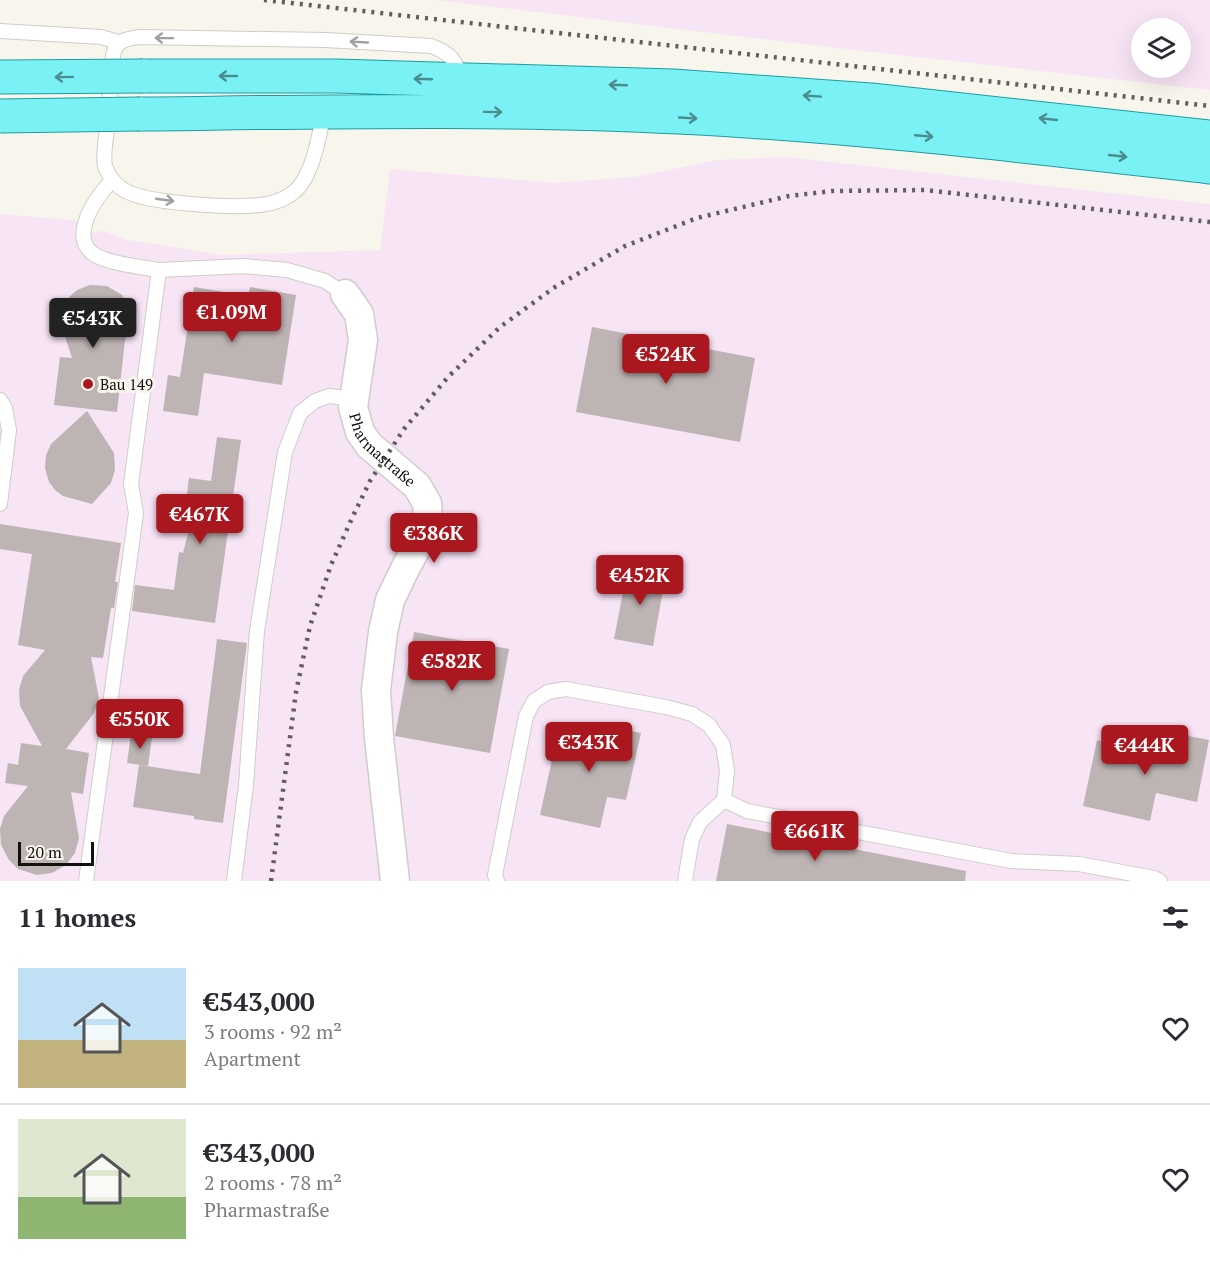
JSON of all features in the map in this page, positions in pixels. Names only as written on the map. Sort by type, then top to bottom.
[{"type":"main road","points":[[0,77],[336,76],[673,86],[860,99],[1210,137]]},
{"type":"main road","points":[[0,116],[475,112],[677,117],[994,142],[1210,166]]},
{"type":"street","name":"Pharmastraße","points":[[345,294],[359,314],[363,340],[353,407],[360,432],[369,446],[417,486],[427,503],[428,520],[423,535],[390,600],[383,632],[376,690],[395,881]]},
{"type":"lane","points":[[0,31],[101,36],[118,42],[140,37],[325,40],[431,46],[444,51],[451,57],[458,66],[462,80]]},
{"type":"lane","points":[[118,42],[113,56],[105,167],[112,180],[124,191],[160,200],[210,205],[260,205],[284,199],[295,192],[304,179],[315,153],[324,112]]},
{"type":"lane","points":[[112,180],[92,206],[83,234],[84,245],[103,259],[159,270],[243,266],[287,270],[325,281],[345,294]]},
{"type":"lane","points":[[86,881],[136,513],[131,484],[159,270]]},
{"type":"lane","points":[[234,881],[246,785],[257,631],[285,452],[300,413],[315,401],[329,396],[355,399]]},
{"type":"lane","points":[[0,400],[9,430],[0,504]]},
{"type":"lane","points":[[497,881],[495,875],[526,716],[534,701],[548,692],[566,689],[666,707],[692,714],[709,724],[723,745],[727,771],[724,800],[700,822],[692,839],[685,881]]},
{"type":"lane","points":[[724,800],[747,812],[1011,861],[1079,864],[1160,881]]},
{"type":"shaded area","points":[[436,0],[1210,0],[1210,90],[855,50]]},
{"type":"shaded area","points":[[786,157],[1210,204],[1210,881],[0,881],[0,214],[73,220],[90,226],[89,230],[98,233],[100,230],[128,240],[222,255],[380,250],[390,169],[554,183],[635,177],[717,160]]},
{"type":"building","points":[[90,285],[107,286],[122,295],[130,308],[131,326],[125,340],[117,412],[54,405],[60,357],[72,358],[61,324],[62,310],[67,299],[77,290]]},
{"type":"building","points":[[194,287],[248,296],[250,287],[296,295],[282,385],[204,373],[198,416],[163,411],[168,375],[180,377]]},
{"type":"building","points":[[592,327],[755,358],[740,442],[576,412]]},
{"type":"building","points":[[87,411],[114,453],[115,470],[111,483],[92,504],[63,496],[55,490],[49,482],[45,468],[46,455],[51,444]]},
{"type":"building","points":[[217,437],[241,440],[215,623],[132,611],[135,585],[174,590],[179,552],[183,553],[188,533],[182,532],[189,478],[211,481]]},
{"type":"building","points":[[0,524],[121,543],[114,608],[111,608],[103,658],[91,657],[99,698],[94,713],[66,749],[89,753],[83,794],[71,792],[79,838],[75,853],[66,865],[52,873],[37,875],[18,869],[9,860],[1,845],[0,829],[4,816],[28,786],[5,783],[8,763],[18,765],[21,743],[42,746],[20,706],[19,690],[23,676],[45,650],[18,645],[32,554],[0,549]]},
{"type":"building","points":[[628,566],[666,573],[653,646],[614,639]]},
{"type":"building","points":[[414,632],[509,649],[490,753],[395,736]]},
{"type":"building","points":[[217,639],[247,643],[223,823],[194,819],[194,816],[133,807],[139,765],[200,774]]},
{"type":"building","points":[[560,723],[616,733],[617,728],[641,733],[626,800],[607,797],[600,828],[540,815]]},
{"type":"building","points":[[1168,732],[1209,740],[1197,802],[1156,793],[1150,821],[1083,806],[1097,740],[1163,756]]},
{"type":"building","points":[[131,734],[152,737],[148,766],[127,763]]},
{"type":"building","points":[[727,824],[966,871],[965,881],[716,881]]},
{"type":"railway","points":[[264,0],[1210,106]]},
{"type":"railway","points":[[271,881],[296,692],[310,626],[331,565],[353,516],[370,481],[404,429],[448,377],[500,327],[555,287],[625,246],[697,218],[789,196],[832,191],[925,190],[1210,222]]},
{"type":"place","name":"Bau 149","points":[[88,384]]}]
